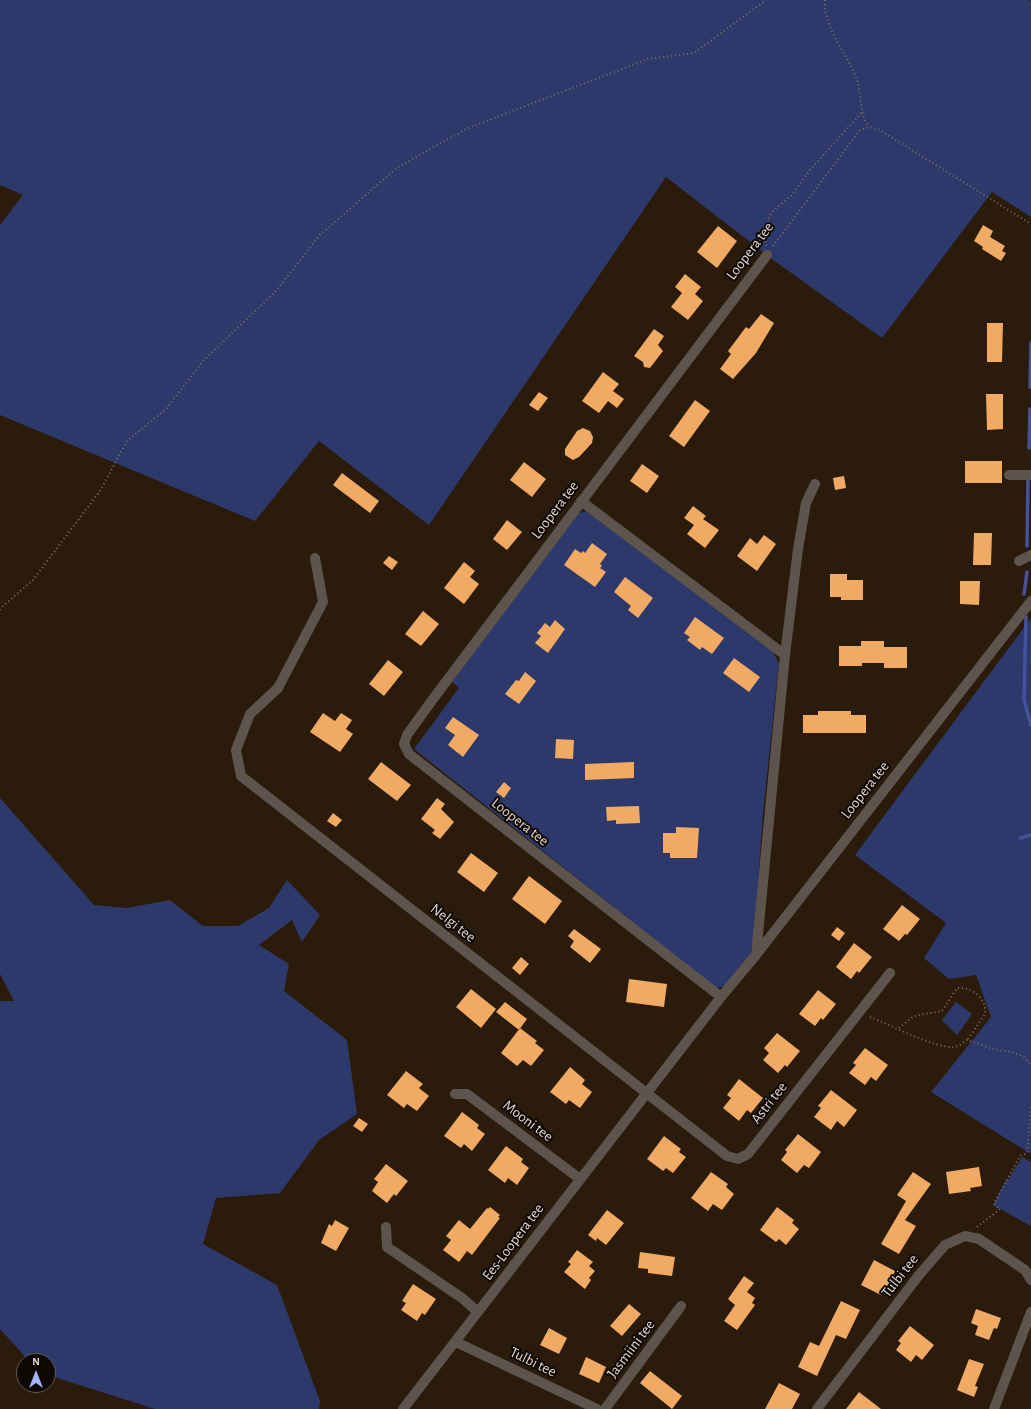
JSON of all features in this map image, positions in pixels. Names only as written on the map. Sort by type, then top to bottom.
[{"type":"street","name":"Loopera tee","points":[[721,997],[409,754],[404,744],[407,734],[767,255]]},
{"type":"street","points":[[1009,475],[1031,475]]},
{"type":"street","points":[[756,955],[785,655],[798,549],[806,503],[815,484]]},
{"type":"street","points":[[581,501],[785,655]]},
{"type":"street","points":[[1019,561],[1031,555]]},
{"type":"street","name":"Nelgi tee","points":[[315,558],[323,602],[278,688],[250,714],[236,750],[241,776],[647,1093]]},
{"type":"street","name":"Loopera tee","points":[[647,1093],[1031,600]]},
{"type":"street","name":"Astri tee","points":[[647,1093],[727,1156],[738,1159],[748,1154],[890,973]]},
{"type":"street","name":"Ees-Loopera tee","points":[[403,1409],[647,1093]]},
{"type":"street","name":"Mooni tee","points":[[455,1094],[467,1094],[580,1179]]},
{"type":"street","points":[[386,1227],[387,1247],[462,1298],[478,1312]]},
{"type":"street","name":"Tulbi tee","points":[[817,1409],[914,1281],[945,1245],[965,1236],[968,1237]]},
{"type":"street","points":[[968,1237],[979,1239],[1026,1270],[1031,1280]]},
{"type":"street","name":"Jasmiini tee","points":[[605,1409],[681,1306]]},
{"type":"street","points":[[994,1409],[1031,1312]]},
{"type":"street","name":"Tulbi tee","points":[[456,1342],[597,1409]]},
{"type":"path","points":[[0,610],[2,606],[33,580],[100,491],[127,441],[166,409],[204,360],[275,292],[320,235],[398,168],[468,128],[648,59],[694,53],[766,0]]},
{"type":"path","points":[[825,0],[826,14],[842,51],[852,66],[857,82],[864,120],[869,127],[878,129],[1031,224]]},
{"type":"path","points":[[767,255],[766,236],[769,217],[774,210],[792,196],[801,186],[810,170],[863,111]]},
{"type":"path","name":"Loopera tee","points":[[767,255],[860,130],[869,127]]},
{"type":"path","points":[[859,1013],[899,1028],[936,1045],[948,1047],[960,1045],[968,1040],[985,1014],[986,1009],[979,996],[968,989],[957,988],[942,1011],[914,1016],[899,1028]]},
{"type":"path","points":[[968,1040],[988,1047],[1015,1053],[1025,1058],[1031,1066]]},
{"type":"path","points":[[968,1237],[975,1229],[1000,1209],[994,1204],[1020,1156],[1027,1154],[1031,1107]]},
{"type":"shaded area","points":[[0,0],[1029,0],[1031,1],[1031,217],[992,192],[882,338],[776,262],[666,177],[429,525],[319,441],[255,521],[0,415],[0,225],[23,195],[0,185]]},
{"type":"shaded area","points":[[587,511],[773,652],[779,663],[763,813],[754,936],[750,956],[727,986],[716,988],[414,749],[459,688],[452,682],[576,514]]},
{"type":"shaded area","points":[[1031,618],[1031,1154],[931,1092],[991,1017],[976,975],[949,979],[924,958],[946,923],[855,855]]},
{"type":"shaded area","points":[[0,798],[94,905],[127,908],[170,900],[203,926],[238,926],[269,908],[287,880],[320,915],[302,942],[292,920],[259,945],[289,964],[284,991],[347,1040],[357,1114],[319,1140],[280,1193],[216,1198],[203,1244],[277,1285],[320,1401],[319,1409],[155,1409],[56,1378],[56,1353],[22,1353],[0,1329],[0,1001],[14,1001],[0,974]]},
{"type":"shaded area","points":[[956,1002],[972,1014],[957,1035],[942,1020]]},
{"type":"shaded area","points":[[1022,1157],[1031,1162],[1031,1226],[993,1205],[1006,1180],[1008,1180]]},
{"type":"building","points":[[983,225],[993,231],[990,237],[1005,246],[1002,251],[1006,253],[1001,261],[982,249],[983,247],[974,241]]},
{"type":"building","points":[[718,226],[737,241],[717,268],[697,252]]},
{"type":"building","points":[[685,274],[701,287],[695,294],[703,301],[688,320],[671,307],[682,293],[675,287]]},
{"type":"building","points":[[761,314],[774,323],[756,353],[733,379],[720,369],[731,354],[728,351],[746,327],[749,329]]},
{"type":"building","points":[[987,323],[1003,323],[1002,362],[987,362]]},
{"type":"building","points":[[654,329],[664,336],[658,345],[663,351],[650,368],[644,367],[643,362],[634,356]]},
{"type":"building","points":[[603,372],[619,384],[613,391],[624,399],[617,408],[608,401],[599,413],[582,401]]},
{"type":"building","points":[[539,392],[548,398],[538,411],[529,405]]},
{"type":"building","points":[[986,394],[1003,394],[1003,429],[987,430]]},
{"type":"building","points":[[695,400],[710,411],[684,447],[669,436]]},
{"type":"building","points":[[583,428],[590,431],[593,437],[592,443],[579,457],[573,460],[565,455],[565,449],[577,431]]},
{"type":"building","points":[[965,461],[1002,461],[1002,483],[965,483]]},
{"type":"building","points":[[524,462],[546,479],[532,497],[510,480]]},
{"type":"building","points":[[642,464],[659,476],[647,493],[630,481]]},
{"type":"building","points":[[342,473],[379,501],[370,513],[333,485]]},
{"type":"building","points":[[844,476],[846,488],[835,490],[833,478]]},
{"type":"building","points":[[693,506],[706,516],[703,519],[719,530],[705,548],[687,534],[694,525],[684,518]]},
{"type":"building","points":[[507,520],[522,532],[507,550],[493,539]]},
{"type":"building","points":[[974,533],[992,533],[991,565],[973,565]]},
{"type":"building","points":[[764,535],[776,544],[757,571],[737,556],[750,538],[757,544]]},
{"type":"building","points":[[592,543],[607,554],[600,564],[602,566],[600,568],[606,572],[595,587],[564,565],[575,549],[581,553],[583,551],[585,553]]},
{"type":"building","points":[[389,556],[398,562],[392,570],[383,563]]},
{"type":"building","points":[[464,562],[475,571],[470,577],[479,584],[464,604],[444,588]]},
{"type":"building","points":[[830,574],[847,574],[847,580],[863,580],[863,600],[841,600],[841,597],[830,597]]},
{"type":"building","points":[[625,577],[653,598],[638,618],[628,610],[631,606],[614,592]]},
{"type":"building","points":[[960,581],[980,581],[979,605],[960,604]]},
{"type":"building","points":[[423,611],[439,624],[421,646],[405,634]]},
{"type":"building","points":[[695,617],[724,638],[712,654],[702,647],[700,650],[687,640],[690,637],[684,633]]},
{"type":"building","points":[[555,620],[565,629],[548,653],[535,643],[541,636],[537,633],[545,623],[550,627]]},
{"type":"building","points":[[861,641],[884,641],[884,647],[907,647],[907,668],[884,668],[884,663],[862,663],[862,666],[839,666],[839,646],[861,646]]},
{"type":"building","points":[[734,658],[760,677],[749,692],[723,673]]},
{"type":"building","points":[[388,660],[403,672],[384,696],[369,684]]},
{"type":"building","points":[[525,672],[536,681],[519,704],[505,694],[516,680],[519,681]]},
{"type":"building","points":[[818,711],[851,711],[851,715],[866,715],[866,733],[803,733],[803,715],[818,715]]},
{"type":"building","points":[[323,713],[335,721],[341,713],[352,720],[346,729],[353,734],[340,752],[310,732]]},
{"type":"building","points":[[453,717],[479,735],[463,757],[448,745],[455,735],[445,728]]},
{"type":"building","points":[[556,739],[574,740],[573,759],[555,758]]},
{"type":"building","points":[[381,762],[411,785],[397,801],[368,779]]},
{"type":"building","points":[[634,762],[634,778],[585,780],[585,764]]},
{"type":"building","points":[[504,782],[511,788],[504,798],[496,792]]},
{"type":"building","points":[[437,798],[445,804],[441,809],[454,822],[440,839],[432,833],[435,830],[421,819]]},
{"type":"building","points":[[639,806],[640,823],[616,824],[616,820],[607,821],[606,807]]},
{"type":"building","points":[[333,813],[342,820],[336,827],[327,821]]},
{"type":"building","points":[[676,827],[699,828],[697,858],[670,858],[670,853],[663,853],[663,833],[676,833]]},
{"type":"building","points":[[471,853],[498,873],[484,892],[457,872]]},
{"type":"building","points":[[529,876],[562,901],[545,924],[512,899]]},
{"type":"building","points":[[902,905],[920,919],[907,935],[905,934],[899,941],[883,929]]},
{"type":"building","points":[[837,927],[845,933],[839,941],[831,935]]},
{"type":"building","points":[[574,929],[601,949],[590,963],[570,947],[574,941],[568,936]]},
{"type":"building","points":[[854,943],[872,957],[859,973],[857,971],[851,979],[836,967]]},
{"type":"building","points":[[521,957],[529,964],[520,975],[512,968]]},
{"type":"building","points":[[629,979],[667,984],[664,1007],[626,1002]]},
{"type":"building","points":[[471,989],[496,1009],[481,1028],[456,1007]]},
{"type":"building","points":[[818,990],[836,1004],[823,1020],[821,1018],[815,1026],[799,1014]]},
{"type":"building","points":[[505,1002],[527,1019],[519,1030],[496,1012]]},
{"type":"building","points":[[520,1028],[537,1041],[535,1043],[544,1050],[531,1066],[523,1060],[517,1066],[501,1053]]},
{"type":"building","points":[[777,1033],[800,1051],[787,1067],[785,1065],[778,1073],[763,1060],[769,1053],[764,1048]]},
{"type":"building","points":[[865,1048],[888,1065],[876,1081],[871,1077],[865,1085],[849,1073],[856,1065],[853,1063]]},
{"type":"building","points":[[570,1067],[585,1080],[582,1084],[592,1092],[580,1108],[569,1100],[566,1104],[550,1092]]},
{"type":"building","points":[[406,1071],[423,1084],[419,1088],[429,1096],[417,1111],[407,1104],[404,1108],[387,1095]]},
{"type":"building","points":[[739,1079],[763,1098],[751,1113],[747,1110],[739,1121],[723,1108],[731,1098],[727,1095]]},
{"type":"building","points":[[831,1090],[857,1110],[844,1127],[837,1121],[831,1130],[814,1117],[821,1108],[818,1106]]},
{"type":"building","points":[[462,1112],[479,1125],[477,1128],[485,1134],[472,1151],[464,1144],[461,1148],[444,1136]]},
{"type":"building","points":[[359,1118],[368,1124],[362,1132],[353,1126]]},
{"type":"building","points":[[798,1134],[821,1152],[809,1168],[804,1165],[797,1173],[781,1160],[787,1152],[785,1150]]},
{"type":"building","points":[[664,1136],[681,1149],[679,1152],[686,1157],[673,1173],[666,1168],[663,1171],[647,1159]]},
{"type":"building","points":[[506,1146],[523,1159],[521,1162],[529,1168],[517,1185],[508,1178],[505,1183],[488,1170]]},
{"type":"building","points":[[386,1164],[408,1181],[396,1196],[394,1194],[387,1203],[372,1191],[378,1182],[374,1179]]},
{"type":"building","points":[[979,1167],[982,1186],[970,1188],[971,1191],[949,1194],[946,1172]]},
{"type":"building","points":[[711,1172],[728,1184],[726,1187],[734,1194],[722,1210],[713,1204],[708,1211],[691,1198]]},
{"type":"building","points":[[913,1172],[931,1184],[905,1220],[916,1226],[899,1254],[881,1244],[906,1201],[897,1195]]},
{"type":"building","points":[[490,1207],[500,1215],[498,1217],[500,1218],[472,1255],[467,1251],[459,1262],[443,1250],[451,1240],[446,1236],[459,1220],[470,1229],[487,1208],[488,1209]]},
{"type":"building","points":[[777,1207],[794,1220],[792,1223],[799,1229],[786,1245],[779,1239],[776,1242],[760,1230]]},
{"type":"building","points":[[607,1210],[624,1223],[606,1245],[597,1238],[596,1241],[588,1235]]},
{"type":"building","points":[[335,1220],[349,1228],[336,1251],[321,1243],[329,1224],[332,1226]]},
{"type":"building","points":[[577,1250],[593,1262],[589,1266],[595,1271],[589,1278],[591,1280],[585,1289],[564,1272],[571,1264],[568,1262]]},
{"type":"building","points":[[640,1252],[675,1257],[672,1276],[648,1273],[648,1269],[638,1268]]},
{"type":"building","points":[[874,1260],[895,1271],[888,1287],[885,1286],[881,1295],[861,1285]]},
{"type":"building","points":[[744,1276],[754,1283],[747,1292],[755,1298],[752,1303],[755,1305],[737,1330],[724,1321],[735,1305],[728,1299]]},
{"type":"building","points":[[413,1284],[436,1299],[425,1315],[422,1313],[417,1321],[401,1310],[406,1303],[402,1301]]},
{"type":"building","points":[[841,1301],[860,1310],[846,1339],[836,1335],[817,1376],[798,1367],[810,1342],[819,1346]]},
{"type":"building","points":[[629,1304],[641,1314],[622,1336],[610,1326]]},
{"type":"building","points":[[976,1309],[1001,1318],[997,1329],[994,1328],[989,1340],[975,1335],[978,1326],[971,1323]]},
{"type":"building","points":[[910,1326],[934,1345],[922,1360],[916,1355],[911,1362],[896,1350],[901,1343],[898,1341]]},
{"type":"building","points":[[549,1328],[567,1338],[559,1354],[540,1345]]},
{"type":"building","points":[[586,1357],[606,1367],[599,1383],[579,1374]]},
{"type":"building","points":[[969,1359],[984,1364],[975,1386],[978,1387],[974,1397],[957,1390]]},
{"type":"building","points":[[650,1371],[682,1396],[672,1409],[640,1383]]},
{"type":"building","points":[[779,1383],[800,1394],[792,1409],[765,1409]]},
{"type":"building","points":[[859,1392],[881,1409],[846,1409]]},
{"type":"waterway","points":[[1030,387],[1031,343]]},
{"type":"waterway","points":[[1029,448],[1030,409]]},
{"type":"waterway","points":[[1027,546],[1028,480]]},
{"type":"waterway","points":[[1024,594],[1027,572]]},
{"type":"waterway","points":[[1026,617],[1024,700],[1031,725]]},
{"type":"waterway","points":[[1020,838],[1031,835]]}]
